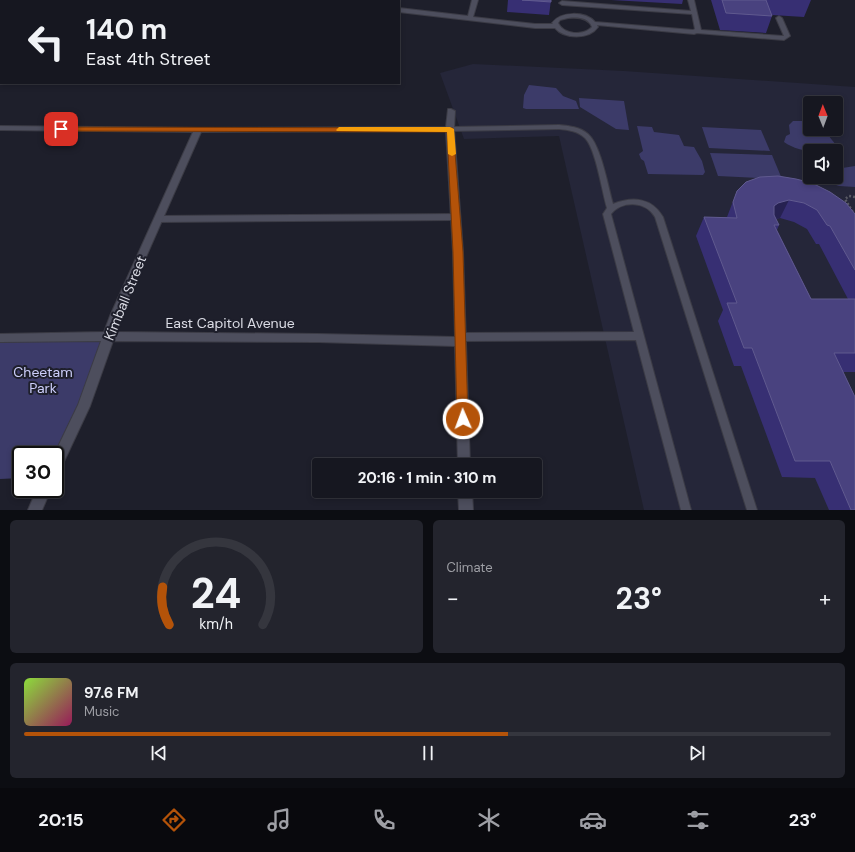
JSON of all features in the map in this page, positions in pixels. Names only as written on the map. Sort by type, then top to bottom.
[{"type":"street","points":[[451,111],[450,129],[456,217],[464,458]]},
{"type":"street","points":[[0,128],[198,130],[450,129]]},
{"type":"street","name":"Kimball Street","points":[[64,447],[84,406],[96,375],[115,316],[198,130]]},
{"type":"street","name":"East Capitol Avenue","points":[[0,338],[108,336],[460,340]]},
{"type":"street","points":[[35,510],[40,498]]},
{"type":"street","points":[[465,498],[466,510]]},
{"type":"lane","points":[[470,18],[475,0]]},
{"type":"lane","points":[[691,0],[698,30],[697,32]]},
{"type":"lane","points":[[561,17],[562,2],[694,13]]},
{"type":"lane","points":[[400,10],[535,26],[556,26],[563,32],[570,34],[583,34],[593,30],[595,27],[593,23]]},
{"type":"lane","points":[[556,26],[556,21],[561,17],[580,16],[593,23],[784,38],[787,36],[780,18]]},
{"type":"lane","points":[[450,129],[559,127],[571,128],[582,133],[592,143],[610,208]]},
{"type":"lane","points":[[686,510],[607,214],[610,208],[618,204],[637,202],[654,209],[659,217],[752,510]]},
{"type":"lane","points":[[158,219],[456,217]]},
{"type":"lane","points":[[460,340],[640,336]]},
{"type":"path","points":[[855,197],[849,196],[845,199],[855,216]]},
{"type":"shaded area","points":[[473,64],[624,71],[855,87],[855,510],[644,510],[559,136],[464,139],[440,73]]},
{"type":"green space","points":[[529,85],[556,88],[563,96],[576,101],[579,109],[523,108],[524,95]]},
{"type":"green space","points":[[579,98],[624,101],[629,130],[616,129],[580,107]]},
{"type":"green space","points":[[793,121],[803,121],[803,136],[829,136],[835,144],[803,144],[803,150],[796,148],[784,142],[786,136],[790,134],[789,125]]},
{"type":"green space","points":[[637,126],[652,127],[654,132],[679,135],[684,146],[694,147],[702,161],[705,172],[703,175],[648,174],[644,161],[641,159],[639,154],[643,151]]},
{"type":"green space","points":[[702,127],[761,130],[770,151],[709,148]]},
{"type":"green space","points":[[710,153],[772,155],[782,179],[718,176]]},
{"type":"green space","points":[[855,166],[855,187],[833,184],[843,184],[843,168]]},
{"type":"green space","name":"Cheetam Park","points":[[0,335],[108,336],[62,446],[12,446],[12,478],[0,479]]},
{"type":"building","points":[[522,0],[551,0],[551,2]]},
{"type":"building","points":[[722,0],[766,0],[772,16],[726,13]]},
{"type":"building","points":[[778,176],[803,181],[803,184],[814,184],[830,192],[846,203],[855,214],[855,270],[830,226],[827,225],[817,210],[804,203],[789,200],[778,203],[774,206],[774,215],[779,225],[774,225],[811,299],[855,299],[855,353],[834,353],[855,397],[855,510],[851,510],[830,461],[795,461],[752,348],[744,348],[727,303],[737,303],[704,217],[737,218],[733,202],[737,191],[746,182],[760,177]]},
{"type":"slow traffic","points":[[339,130],[450,129],[452,154]]},
{"type":"route","points":[[61,129],[450,129],[458,252],[463,419]]}]
